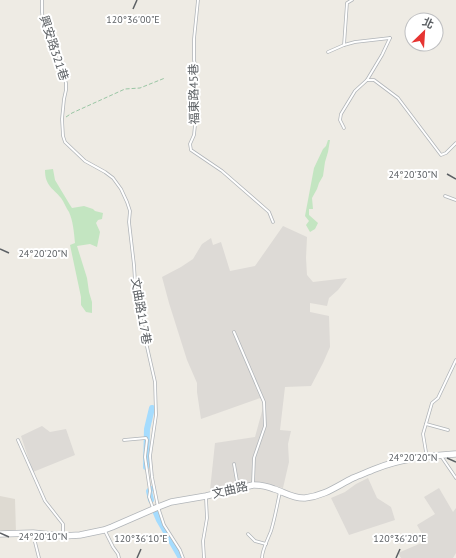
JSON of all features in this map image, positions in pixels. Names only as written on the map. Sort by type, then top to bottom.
[{"type":"street","name":"文曲路","points":[[0,534],[33,533],[64,536],[80,535],[104,530],[171,502],[206,496],[253,485],[260,485],[295,497],[304,498],[317,496],[377,468],[399,460],[456,454]]},
{"type":"lane","name":"興安路321巷","points":[[42,0],[44,22],[66,83],[62,119]]},
{"type":"lane","name":"福東路45巷","points":[[198,0],[194,39],[194,60],[196,69],[194,94],[196,125],[190,144],[191,150],[222,171],[269,212],[273,222]]},
{"type":"lane","points":[[344,45],[347,2],[352,0]]},
{"type":"lane","points":[[328,52],[355,42],[390,38],[382,56],[367,80],[355,91],[341,114],[340,120],[344,128]]},
{"type":"lane","points":[[367,80],[374,80],[398,98],[441,155],[446,153],[456,143]]},
{"type":"lane","name":"文曲路117巷","points":[[62,119],[63,136],[65,142],[85,162],[114,178],[121,189],[130,211],[129,222],[136,298],[155,382],[156,415],[150,456],[156,508]]},
{"type":"lane","points":[[445,196],[456,200]]},
{"type":"lane","points":[[234,332],[264,402],[265,426],[254,458],[253,485]]},
{"type":"lane","points":[[425,457],[426,452],[423,434],[432,403],[438,398],[456,360]]},
{"type":"lane","points":[[426,424],[448,430]]},
{"type":"lane","points":[[124,440],[146,438],[145,457],[150,491],[149,497],[180,550],[183,558]]},
{"type":"lane","points":[[18,440],[45,501],[64,524],[64,536]]},
{"type":"lane","points":[[441,455],[456,478]]},
{"type":"lane","points":[[234,464],[238,488]]},
{"type":"lane","points":[[262,558],[275,516],[280,491]]},
{"type":"lane","points":[[204,558],[203,541],[207,518],[206,496]]},
{"type":"lane","points":[[104,530],[119,558]]},
{"type":"lane","points":[[33,533],[39,558]]},
{"type":"lane","points":[[248,534],[255,541],[266,544]]},
{"type":"path","points":[[62,119],[125,89],[140,88],[164,78]]},
{"type":"shaded area","points":[[283,226],[307,237],[307,275],[313,282],[347,278],[338,290],[329,298],[327,306],[310,303],[310,312],[329,316],[330,347],[311,386],[285,387],[280,430],[291,431],[288,444],[289,462],[283,488],[256,482],[210,490],[215,443],[255,437],[264,404],[260,398],[201,419],[197,383],[187,360],[162,277],[193,259],[202,244],[211,238],[213,245],[221,242],[230,271],[255,266]]},
{"type":"shaded area","points":[[42,426],[50,432],[66,429],[75,455],[33,472],[21,436]]},
{"type":"shaded area","points":[[368,478],[377,498],[391,507],[395,520],[349,535],[331,498],[345,492]]},
{"type":"shaded area","points":[[439,488],[453,512],[456,508],[456,553],[453,558],[401,558],[398,553],[426,541],[417,525],[435,514],[424,497]]},
{"type":"shaded area","points":[[0,496],[15,499],[16,532],[0,530]]},
{"type":"green space","points":[[328,140],[330,140],[323,176],[312,198],[313,209],[309,209],[309,215],[318,223],[315,229],[310,232],[306,225],[309,221],[305,216],[314,168]]},
{"type":"green space","points":[[53,169],[55,180],[72,208],[84,206],[103,213],[102,219],[98,220],[96,223],[100,232],[97,247],[90,244],[77,246],[87,278],[92,302],[92,313],[86,312],[81,305],[81,297],[70,245],[75,243],[69,212],[62,200],[46,180],[45,170]]},
{"type":"waterway","points":[[146,467],[147,429],[152,408]]},
{"type":"waterway","points":[[151,489],[149,491],[151,500]]},
{"type":"waterway","points":[[154,508],[159,520],[181,558]]}]
